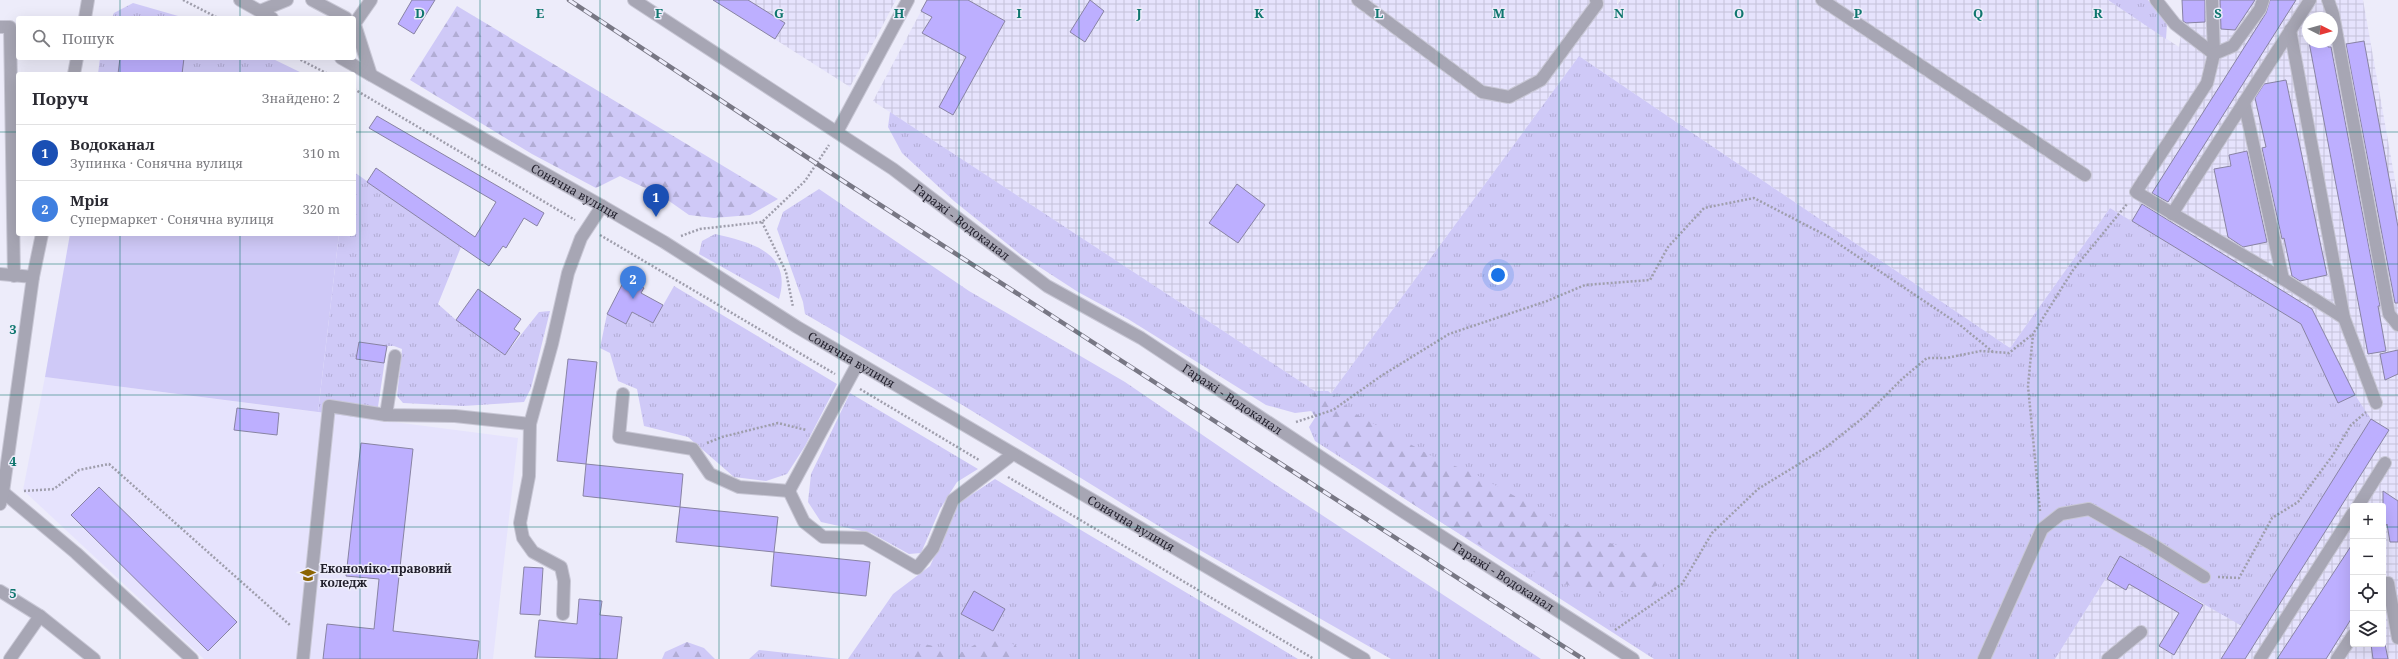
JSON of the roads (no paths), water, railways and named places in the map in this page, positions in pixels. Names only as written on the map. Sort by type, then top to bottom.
[{"type":"street","points":[[85,16],[88,0]]},
{"type":"street","points":[[240,0],[269,16]]},
{"type":"street","points":[[260,11],[287,0]]},
{"type":"street","points":[[312,0],[342,16]]},
{"type":"street","points":[[356,19],[371,0]]},
{"type":"street","name":"Гаражі - Водоканал","points":[[634,0],[894,169],[1047,286],[1141,338],[1402,511],[1633,659]]},
{"type":"street","points":[[837,132],[908,0]]},
{"type":"street","points":[[1358,0],[1482,92],[1509,97],[1541,80],[1597,4],[1596,0]]},
{"type":"street","points":[[1822,0],[2085,175]]},
{"type":"street","points":[[2156,0],[2175,24],[2214,54]]},
{"type":"street","points":[[2212,0],[2214,54],[2208,83],[2136,192],[2283,279],[2344,318]]},
{"type":"street","points":[[2214,54],[2233,46],[2260,9],[2263,0]]},
{"type":"street","points":[[2172,214],[2310,0]]},
{"type":"street","points":[[2328,0],[2334,14],[2389,314],[2398,325]]},
{"type":"street","points":[[0,27],[10,26],[14,276]]},
{"type":"street","points":[[356,28],[371,75]]},
{"type":"street","points":[[2290,30],[2344,318],[2376,403]]},
{"type":"street","points":[[74,72],[77,60]]},
{"type":"street","name":"Сонячна вулиця","points":[[345,60],[664,242],[797,327],[1364,659]]},
{"type":"street","points":[[2244,102],[2283,279]]},
{"type":"street","points":[[563,614],[564,581],[561,567],[533,552],[523,538],[520,523],[529,476],[530,424],[552,344],[568,273],[581,238],[602,206]]},
{"type":"street","points":[[42,236],[33,278],[2,498],[76,553],[192,659]]},
{"type":"street","points":[[0,274],[33,278]]},
{"type":"street","points":[[386,415],[395,356]]},
{"type":"street","points":[[789,491],[858,363]]},
{"type":"street","points":[[623,394],[619,437],[693,449],[710,474],[739,488],[789,491]]},
{"type":"street","points":[[303,659],[329,406],[386,415],[455,416],[530,424]]},
{"type":"street","points":[[789,491],[804,522],[823,537],[865,538],[917,568],[933,548],[953,500],[1013,454]]},
{"type":"street","points":[[2360,503],[2385,463]]},
{"type":"street","points":[[1984,659],[2042,529],[2061,514],[2089,509],[2150,543],[2204,577]]},
{"type":"street","points":[[2260,659],[2350,518]]},
{"type":"street","points":[[2386,586],[2388,583],[2398,638]]},
{"type":"street","points":[[0,591],[40,616],[94,659]]},
{"type":"street","points":[[10,659],[40,616]]},
{"type":"street","points":[[2108,659],[2141,632]]},
{"type":"street","points":[[2337,659],[2350,640]]},
{"type":"railway","points":[[569,0],[837,177],[1583,659]]},
{"type":"place","name":"Водоканал","points":[[656,217]]},
{"type":"place","name":"Мрія","points":[[633,299]]},
{"type":"place","name":"Економіко-правовий коледж","points":[[308,575]]}]
